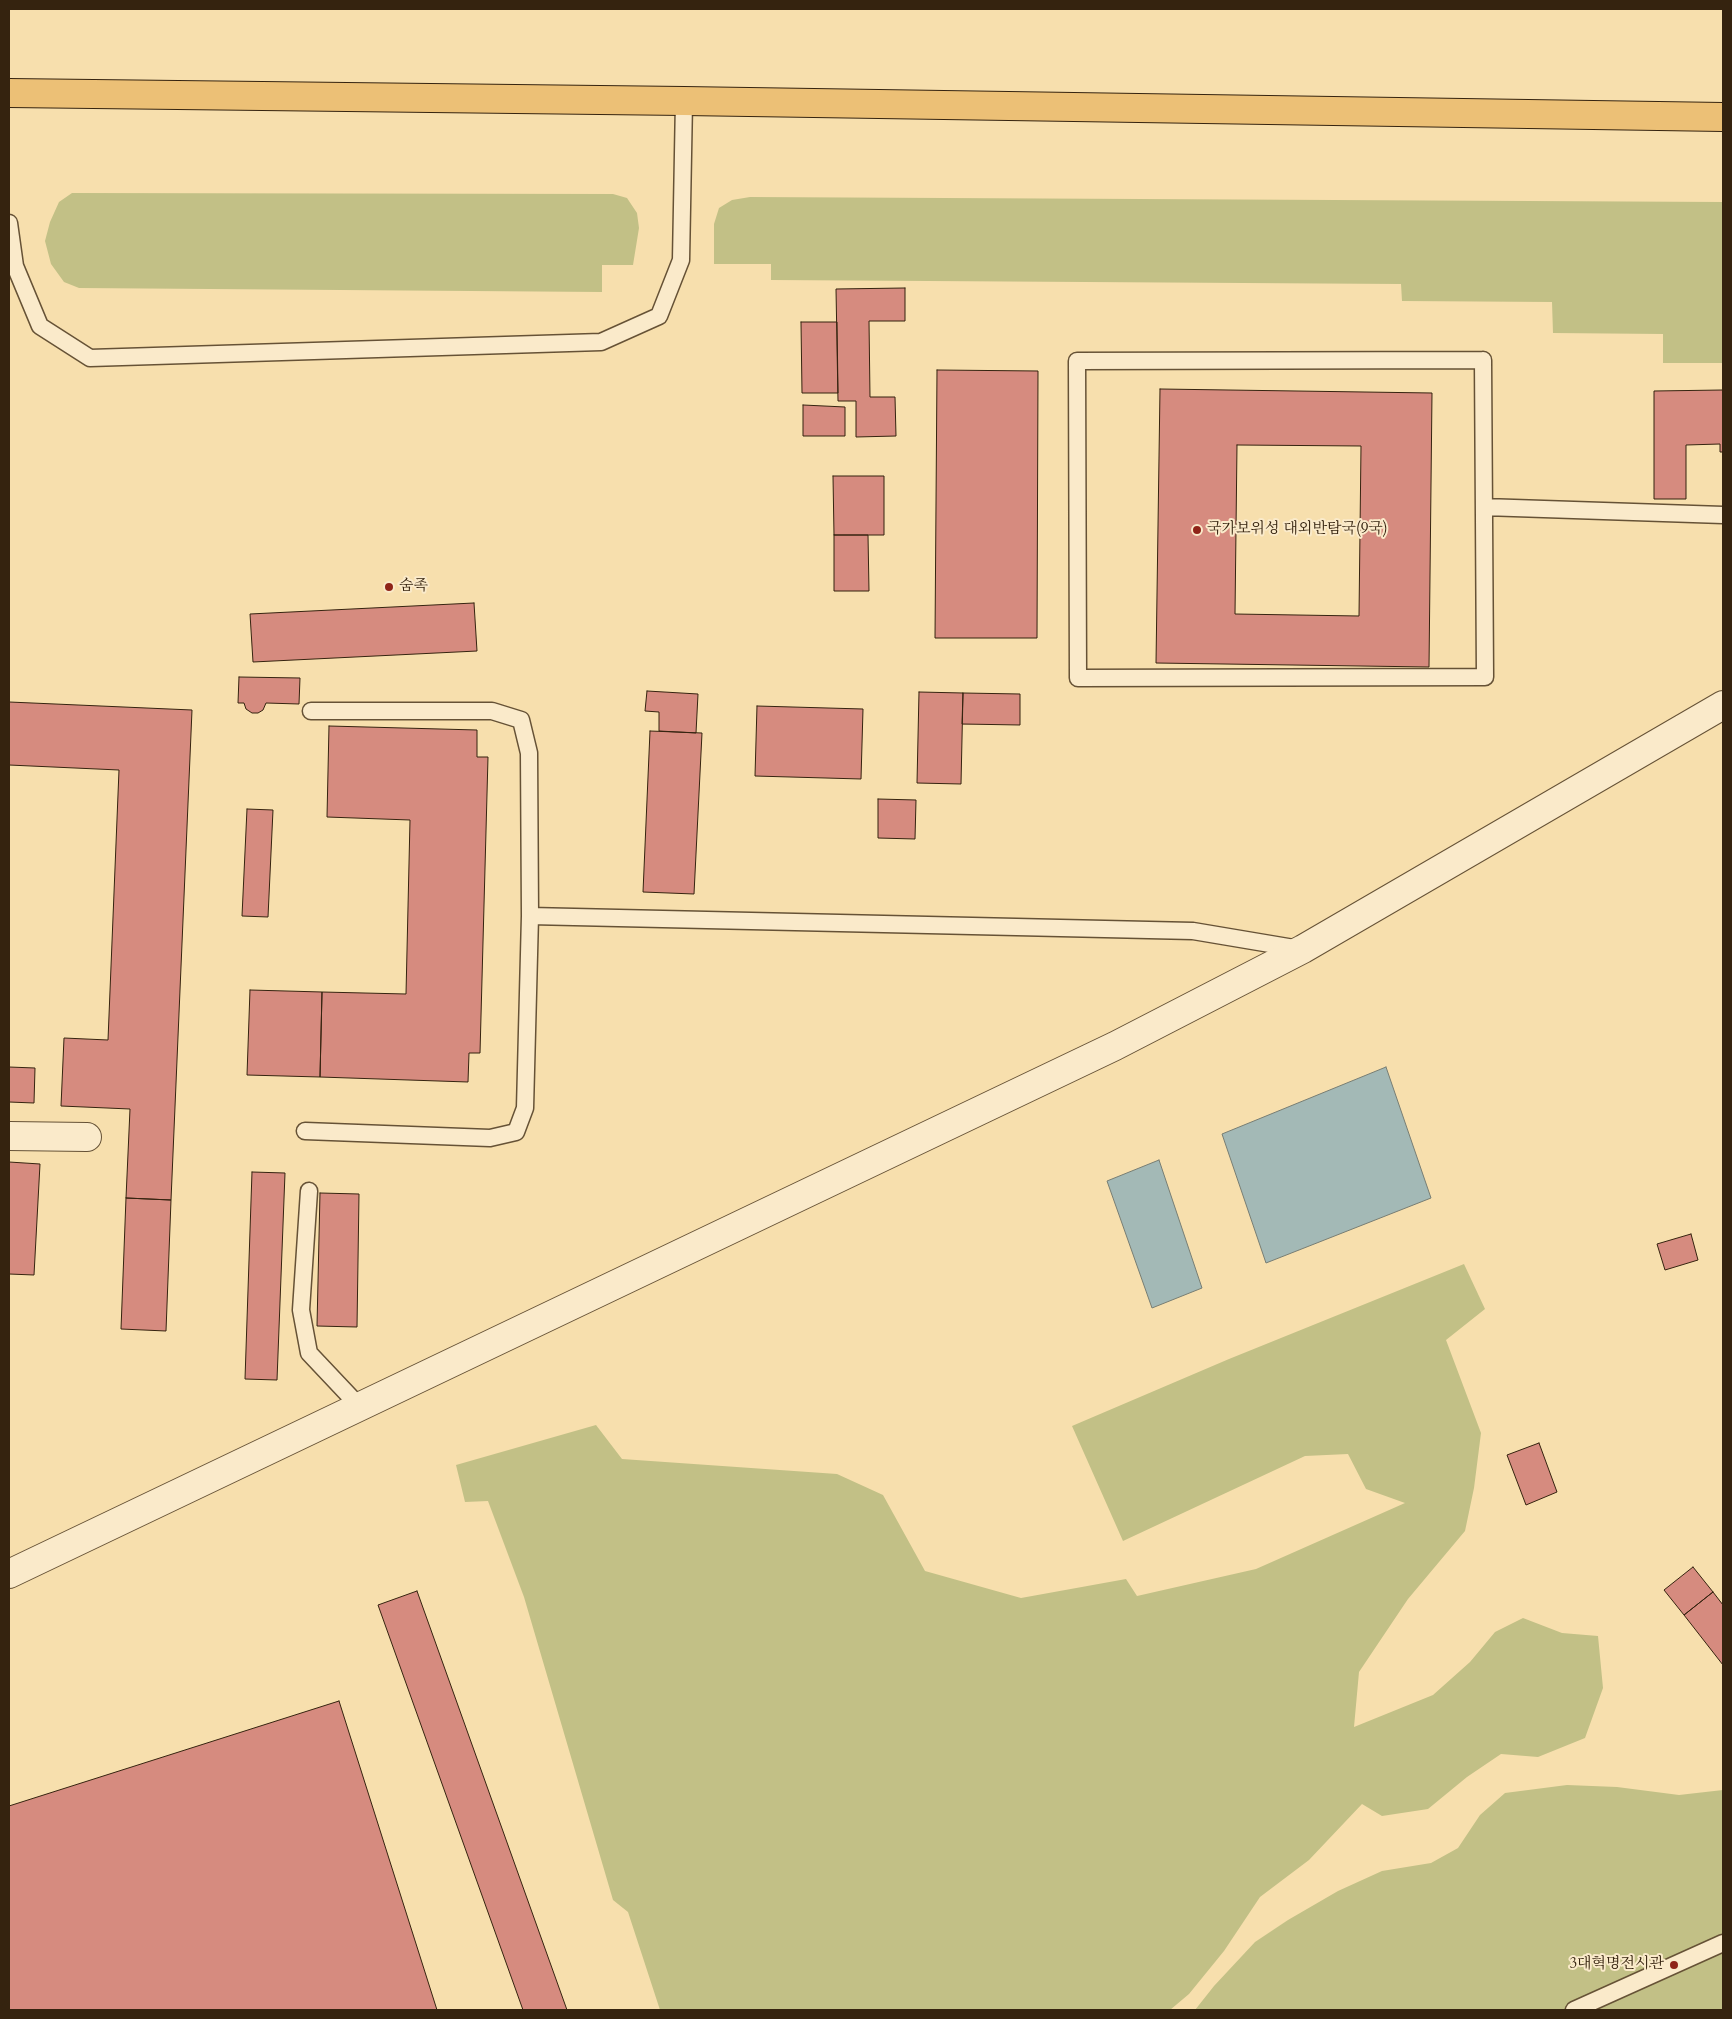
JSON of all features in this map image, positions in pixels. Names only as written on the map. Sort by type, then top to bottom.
[{"type":"main road","points":[[9,94],[684,101],[1298,112],[1723,117]]},
{"type":"street","points":[[9,1574],[1115,1046],[1303,949],[1723,705]]},
{"type":"street","points":[[9,1136],[88,1137]]},
{"type":"lane","points":[[9,223],[15,266],[40,326],[90,358],[602,342],[659,316],[680,260],[684,101]]},
{"type":"lane","points":[[1483,360],[1484,507],[1484,677],[1078,678],[1077,361],[1483,360]]},
{"type":"lane","points":[[1484,507],[1723,515]]},
{"type":"lane","points":[[305,1131],[490,1138],[516,1132],[524,1108],[530,916],[529,752],[521,720],[492,711],[311,711]]},
{"type":"lane","points":[[530,916],[1194,931],[1303,949]]},
{"type":"lane","points":[[309,1191],[301,1310],[309,1352],[359,1406]]},
{"type":"lane","points":[[1574,2010],[1723,1943]]},
{"type":"shaded area","points":[[72,193],[613,194],[627,198],[637,213],[639,228],[633,265],[602,265],[602,292],[79,288],[64,282],[51,264],[45,241],[50,222],[59,202]]},
{"type":"shaded area","points":[[750,197],[1723,202],[1723,363],[1663,363],[1663,334],[1553,333],[1552,302],[1402,301],[1401,284],[771,280],[771,264],[714,264],[714,224],[719,208],[732,200]]},
{"type":"shaded area","points":[[1464,1264],[1485,1309],[1446,1340],[1481,1433],[1474,1488],[1465,1531],[1408,1599],[1359,1672],[1354,1727],[1433,1695],[1470,1662],[1495,1632],[1523,1618],[1562,1633],[1598,1636],[1603,1688],[1585,1738],[1538,1757],[1501,1754],[1467,1777],[1428,1809],[1382,1816],[1362,1804],[1309,1860],[1260,1897],[1224,1951],[1189,1994],[1170,2010],[660,2010],[628,1912],[613,1900],[524,1597],[488,1501],[465,1502],[456,1465],[596,1425],[622,1459],[837,1474],[883,1495],[925,1571],[1021,1598],[1126,1579],[1137,1596],[1256,1569],[1405,1503],[1366,1489],[1348,1454],[1305,1456],[1123,1541],[1072,1426],[1229,1359]]},
{"type":"shaded area","points":[[1567,1785],[1617,1787],[1679,1795],[1723,1790],[1723,2010],[1195,2010],[1214,1986],[1255,1942],[1288,1920],[1338,1891],[1382,1871],[1431,1863],[1458,1848],[1480,1815],[1505,1793]]},
{"type":"water","points":[[1386,1067],[1431,1198],[1266,1263],[1222,1134]]},
{"type":"water","points":[[1159,1160],[1202,1288],[1152,1308],[1107,1181]]},
{"type":"building","points":[[905,288],[905,321],[869,321],[870,397],[895,397],[896,436],[856,437],[856,401],[838,401],[836,289]]},
{"type":"building","points":[[801,322],[837,322],[838,393],[802,393]]},
{"type":"building","points":[[937,370],[1038,371],[1037,638],[935,638]]},
{"type":"building","name":"국가보위성 대외반탐국(9국)","points":[[1160,389],[1432,393],[1429,667],[1156,663]],"holes":[[[1237,445],[1361,446],[1359,616],[1235,614]]]},
{"type":"building","points":[[1723,390],[1723,452],[1720,452],[1720,444],[1686,445],[1686,499],[1654,499],[1654,391]]},
{"type":"building","points":[[803,405],[845,407],[845,436],[803,436]]},
{"type":"building","points":[[833,476],[884,476],[884,535],[834,535]]},
{"type":"building","points":[[834,535],[868,535],[869,591],[834,591]]},
{"type":"building","points":[[474,603],[477,651],[253,662],[250,614]]},
{"type":"building","points":[[239,677],[300,678],[299,704],[266,703],[263,710],[258,713],[252,713],[246,709],[244,703],[238,703]]},
{"type":"building","points":[[647,691],[698,694],[696,733],[659,731],[659,712],[645,711]]},
{"type":"building","points":[[919,692],[963,693],[961,784],[917,783]]},
{"type":"building","points":[[963,693],[1020,694],[1020,725],[962,724]]},
{"type":"building","points":[[9,702],[192,710],[171,1200],[126,1198],[130,1109],[61,1106],[64,1038],[108,1040],[119,770],[9,765]]},
{"type":"building","points":[[757,706],[863,709],[861,779],[755,776]]},
{"type":"building","points":[[329,726],[477,730],[477,757],[488,757],[480,1053],[469,1053],[468,1082],[320,1077],[322,992],[406,994],[410,820],[327,817]]},
{"type":"building","points":[[650,731],[702,733],[694,894],[643,892]]},
{"type":"building","points":[[878,799],[916,800],[915,839],[878,838]]},
{"type":"building","points":[[247,809],[273,810],[268,917],[242,916]]},
{"type":"building","points":[[250,990],[322,992],[320,1077],[247,1075]]},
{"type":"building","points":[[9,1067],[35,1068],[34,1103],[9,1102]]},
{"type":"building","points":[[9,1162],[40,1164],[34,1275],[9,1274]]},
{"type":"building","points":[[252,1172],[285,1173],[277,1380],[245,1379]]},
{"type":"building","points":[[320,1193],[359,1194],[357,1327],[317,1326]]},
{"type":"building","points":[[126,1198],[171,1200],[166,1331],[121,1329]]},
{"type":"building","points":[[1691,1234],[1698,1260],[1665,1270],[1657,1244]]},
{"type":"building","points":[[1539,1443],[1557,1492],[1526,1505],[1507,1455]]},
{"type":"building","points":[[1693,1567],[1713,1592],[1684,1615],[1664,1590]]},
{"type":"building","points":[[417,1591],[567,2010],[523,2010],[378,1605]]},
{"type":"building","points":[[1713,1592],[1723,1605],[1723,1665],[1684,1615]]},
{"type":"building","points":[[339,1701],[437,2010],[9,2010],[9,1806]]},
{"type":"place","name":"국가보위성 대외반탐국(9국)","points":[[1197,530]]},
{"type":"place","name":"숨족","points":[[389,587]]},
{"type":"place","name":"3대혁명전시관","points":[[1674,1965]]}]
